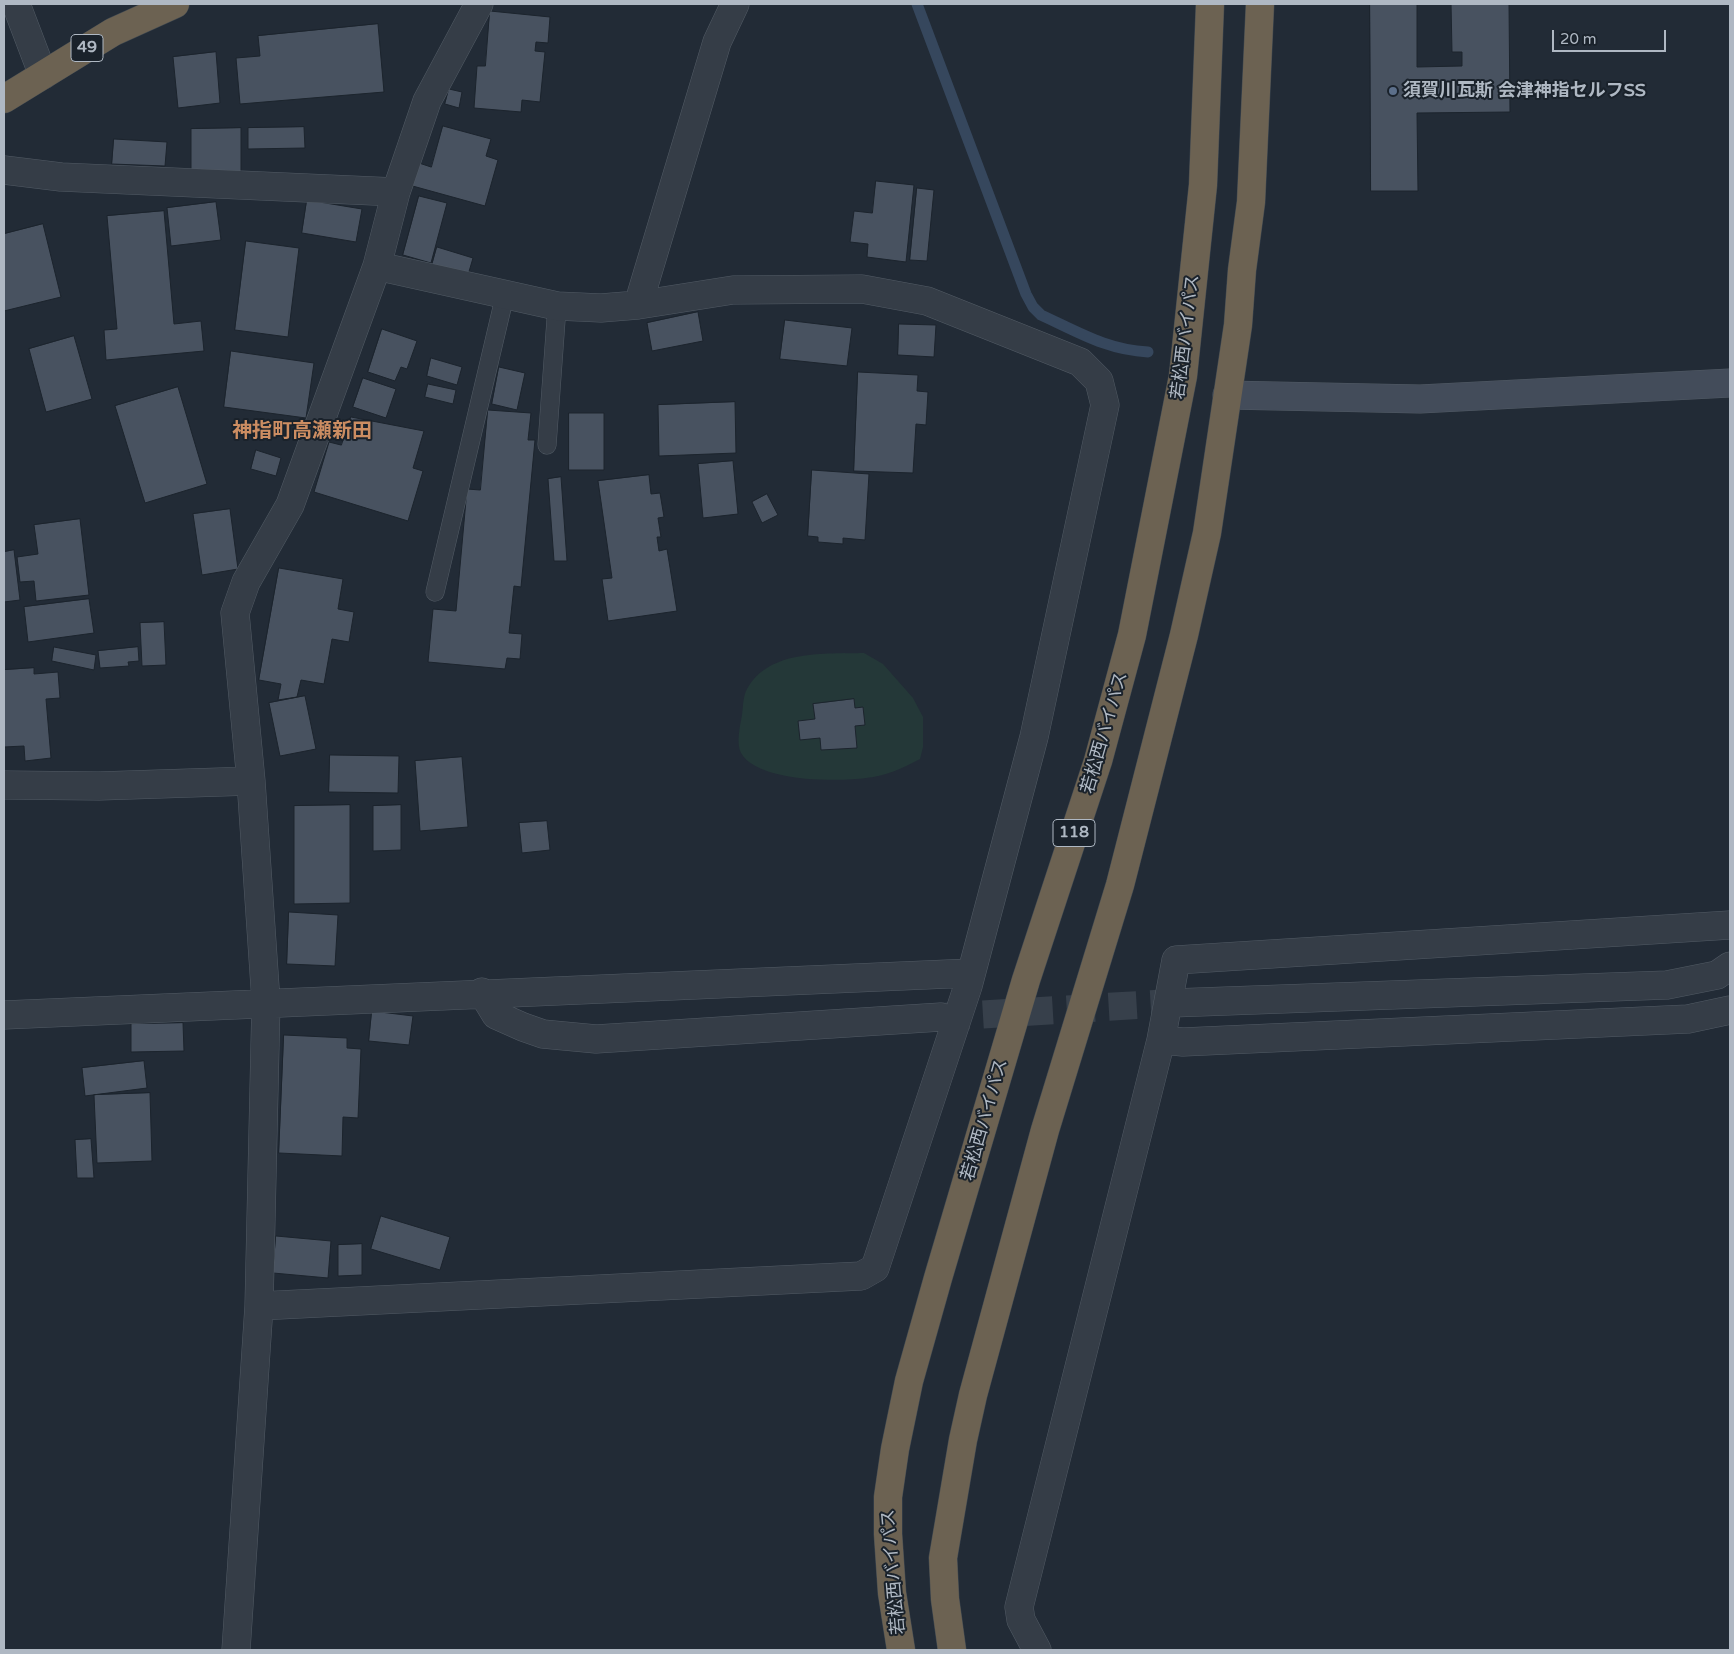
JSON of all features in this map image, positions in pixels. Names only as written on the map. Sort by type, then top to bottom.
[{"type":"highway","name":"49","points":[[4,99],[113,32],[175,4]]},
{"type":"highway","name":"若松西バイパス","points":[[901,1650],[892,1593],[888,1534],[888,1497],[895,1449],[909,1380],[938,1278],[1026,980],[1098,761],[1132,635],[1183,376],[1203,185],[1210,4]]},
{"type":"highway","points":[[952,1650],[945,1598],[944,1558],[963,1440],[1045,1130],[1120,885],[1184,635],[1207,533],[1238,325],[1242,270],[1251,202],[1260,4]]},
{"type":"street","points":[[16,4],[43,75]]},
{"type":"street","points":[[236,1650],[258,1306],[266,1002],[251,781],[238,662],[235,613],[246,582],[290,505],[377,266],[396,192],[427,101],[479,4]]},
{"type":"street","points":[[638,305],[716,42],[735,4]]},
{"type":"street","points":[[4,170],[61,177],[396,192]]},
{"type":"street","points":[[258,1306],[861,1276],[875,1268],[971,972],[1034,736],[1105,405],[1099,381],[1080,362],[927,301],[862,289],[733,290],[638,305],[601,308],[557,306],[377,266]]},
{"type":"street","points":[[1227,395],[1420,398],[1730,383]]},
{"type":"street","points":[[4,785],[99,786],[251,781]]},
{"type":"street","points":[[1038,1650],[1020,1620],[1018,1607],[1161,1040],[1176,960],[1730,925]]},
{"type":"street","points":[[1172,1003],[1667,985],[1717,975],[1730,966]]},
{"type":"street","points":[[4,1014],[971,972]]},
{"type":"street","points":[[482,992],[496,1015],[543,1034],[570,1038],[596,1039],[941,1017]]},
{"type":"street","points":[[1161,1040],[1193,1042],[1688,1019],[1730,1010]]},
{"type":"lane","points":[[435,592],[505,295]]},
{"type":"lane","points":[[546,445],[557,306]]},
{"type":"green space","points":[[864,653],[883,664],[913,698],[923,717],[923,747],[920,759],[894,771],[873,777],[836,780],[780,775],[763,770],[750,763],[741,753],[739,729],[744,698],[747,689],[757,676],[783,660],[799,656]]},
{"type":"building","points":[[1370,4],[1417,4],[1417,67],[1462,66],[1462,52],[1452,52],[1451,4],[1509,4],[1510,112],[1417,113],[1418,191],[1371,191]]},
{"type":"building","points":[[490,11],[550,17],[548,43],[536,42],[535,51],[545,52],[540,102],[522,100],[521,112],[474,108],[477,66],[485,66]]},
{"type":"building","points":[[378,24],[384,92],[240,104],[236,58],[260,56],[258,36]]},
{"type":"building","points":[[216,52],[220,103],[178,108],[173,57]]},
{"type":"building","points":[[449,89],[462,92],[459,108],[445,104]]},
{"type":"building","points":[[443,126],[491,139],[486,156],[498,160],[485,206],[409,185],[416,162],[431,167]]},
{"type":"building","points":[[304,127],[305,148],[248,149],[248,128]]},
{"type":"building","points":[[241,128],[241,172],[191,172],[191,129]]},
{"type":"building","points":[[114,139],[167,142],[165,166],[112,164]]},
{"type":"building","points":[[876,181],[914,185],[906,262],[867,257],[868,244],[850,242],[854,211],[872,213]]},
{"type":"building","points":[[917,188],[934,190],[927,261],[910,260]]},
{"type":"building","points":[[419,196],[447,203],[431,263],[403,255]]},
{"type":"building","points":[[307,200],[362,209],[356,242],[302,233]]},
{"type":"building","points":[[216,202],[221,240],[171,246],[167,208]]},
{"type":"building","points":[[164,211],[174,324],[201,321],[204,351],[106,360],[104,330],[117,329],[107,216]]},
{"type":"building","points":[[43,224],[61,297],[4,311],[4,234]]},
{"type":"building","points":[[246,241],[299,248],[288,337],[235,330]]},
{"type":"building","points":[[437,247],[473,258],[468,275],[432,265]]},
{"type":"building","points":[[698,312],[703,341],[652,351],[647,323]]},
{"type":"building","points":[[785,320],[852,328],[847,366],[780,359]]},
{"type":"building","points":[[899,324],[936,325],[934,357],[898,355]]},
{"type":"building","points":[[382,329],[417,341],[407,369],[401,367],[395,381],[368,372]]},
{"type":"building","points":[[74,336],[92,399],[46,412],[29,349]]},
{"type":"building","points":[[231,351],[314,363],[306,418],[224,407]]},
{"type":"building","points":[[431,358],[462,367],[457,385],[427,376]]},
{"type":"building","points":[[499,367],[525,373],[517,410],[492,404]]},
{"type":"building","points":[[858,372],[918,375],[917,391],[928,392],[926,425],[916,424],[913,473],[854,471]]},
{"type":"building","points":[[363,378],[396,389],[386,418],[353,407]]},
{"type":"building","points":[[428,384],[456,390],[453,404],[425,397]]},
{"type":"building","points":[[178,387],[207,484],[145,503],[115,406]]},
{"type":"building","points":[[735,402],[736,453],[659,456],[658,405]]},
{"type":"building","points":[[488,410],[531,413],[528,440],[535,440],[521,587],[514,586],[509,633],[522,634],[520,659],[507,658],[505,669],[428,662],[433,609],[456,611],[467,489],[480,490]]},
{"type":"building","points":[[569,413],[604,413],[604,470],[569,470]]},
{"type":"building","points":[[351,417],[424,431],[413,468],[423,471],[408,521],[314,492],[329,442],[341,445]]},
{"type":"building","points":[[256,450],[281,458],[276,476],[251,469]]},
{"type":"building","points":[[733,461],[738,514],[703,518],[698,464]]},
{"type":"building","points":[[812,470],[869,474],[865,540],[843,538],[843,544],[818,542],[818,537],[808,536]]},
{"type":"building","points":[[649,475],[651,494],[660,493],[664,517],[658,518],[661,537],[657,537],[659,551],[667,549],[677,611],[608,621],[602,579],[612,578],[598,481]]},
{"type":"building","points":[[561,477],[567,561],[554,561],[548,479]]},
{"type":"building","points":[[767,494],[778,515],[762,523],[752,502]]},
{"type":"building","points":[[230,509],[238,569],[202,575],[193,514]]},
{"type":"building","points":[[80,519],[89,595],[36,601],[34,581],[20,582],[17,557],[38,554],[34,525]]},
{"type":"building","points":[[14,550],[20,600],[4,602],[4,552]]},
{"type":"building","points":[[279,568],[343,579],[338,609],[354,612],[349,642],[332,639],[324,684],[301,680],[297,697],[278,700],[281,684],[259,680]]},
{"type":"building","points":[[89,599],[94,633],[28,642],[24,607]]},
{"type":"building","points":[[164,622],[166,665],[142,666],[140,623]]},
{"type":"building","points":[[54,647],[96,655],[94,670],[52,661]]},
{"type":"building","points":[[138,647],[139,661],[128,662],[129,666],[100,668],[98,651]]},
{"type":"building","points":[[34,668],[34,674],[58,672],[60,698],[46,699],[51,758],[25,761],[24,746],[4,747],[4,670]]},
{"type":"building","points":[[305,696],[316,749],[280,756],[269,703]]},
{"type":"building","points":[[854,699],[855,708],[863,707],[865,725],[855,726],[857,748],[821,750],[820,738],[800,740],[798,721],[815,719],[813,704]]},
{"type":"building","points":[[330,755],[399,756],[398,793],[329,792]]},
{"type":"building","points":[[462,757],[468,827],[420,831],[415,761]]},
{"type":"building","points":[[350,805],[350,903],[294,904],[294,806]]},
{"type":"building","points":[[401,805],[401,850],[373,851],[373,806]]},
{"type":"building","points":[[547,821],[550,850],[522,853],[519,823]]},
{"type":"building","points":[[289,912],[338,915],[335,966],[287,964]]},
{"type":"building","points":[[372,1011],[413,1016],[409,1045],[369,1041]]},
{"type":"building","points":[[183,1023],[184,1051],[131,1052],[131,1024]]},
{"type":"building","points":[[284,1035],[347,1038],[347,1048],[361,1049],[358,1118],[343,1117],[342,1156],[279,1153]]},
{"type":"building","points":[[144,1061],[147,1088],[85,1096],[82,1068]]},
{"type":"building","points":[[150,1093],[152,1161],[97,1163],[94,1095]]},
{"type":"building","points":[[91,1139],[94,1178],[77,1178],[75,1140]]},
{"type":"building","points":[[381,1216],[450,1237],[440,1270],[371,1249]]},
{"type":"building","points":[[276,1236],[331,1241],[328,1278],[273,1273]]},
{"type":"building","points":[[362,1244],[362,1275],[338,1276],[338,1245]]},
{"type":"waterway","points":[[917,4],[1026,294],[1033,307],[1041,315],[1080,334],[1119,348],[1148,352]]},
{"type":"tunnel","points":[[941,1017],[1172,1003]]},
{"type":"place","name":"須賀川瓦斯 会津神指セルフSS","points":[[1393,91]]},
{"type":"district","name":"神指町高瀬新田","points":[[302,432]]}]
